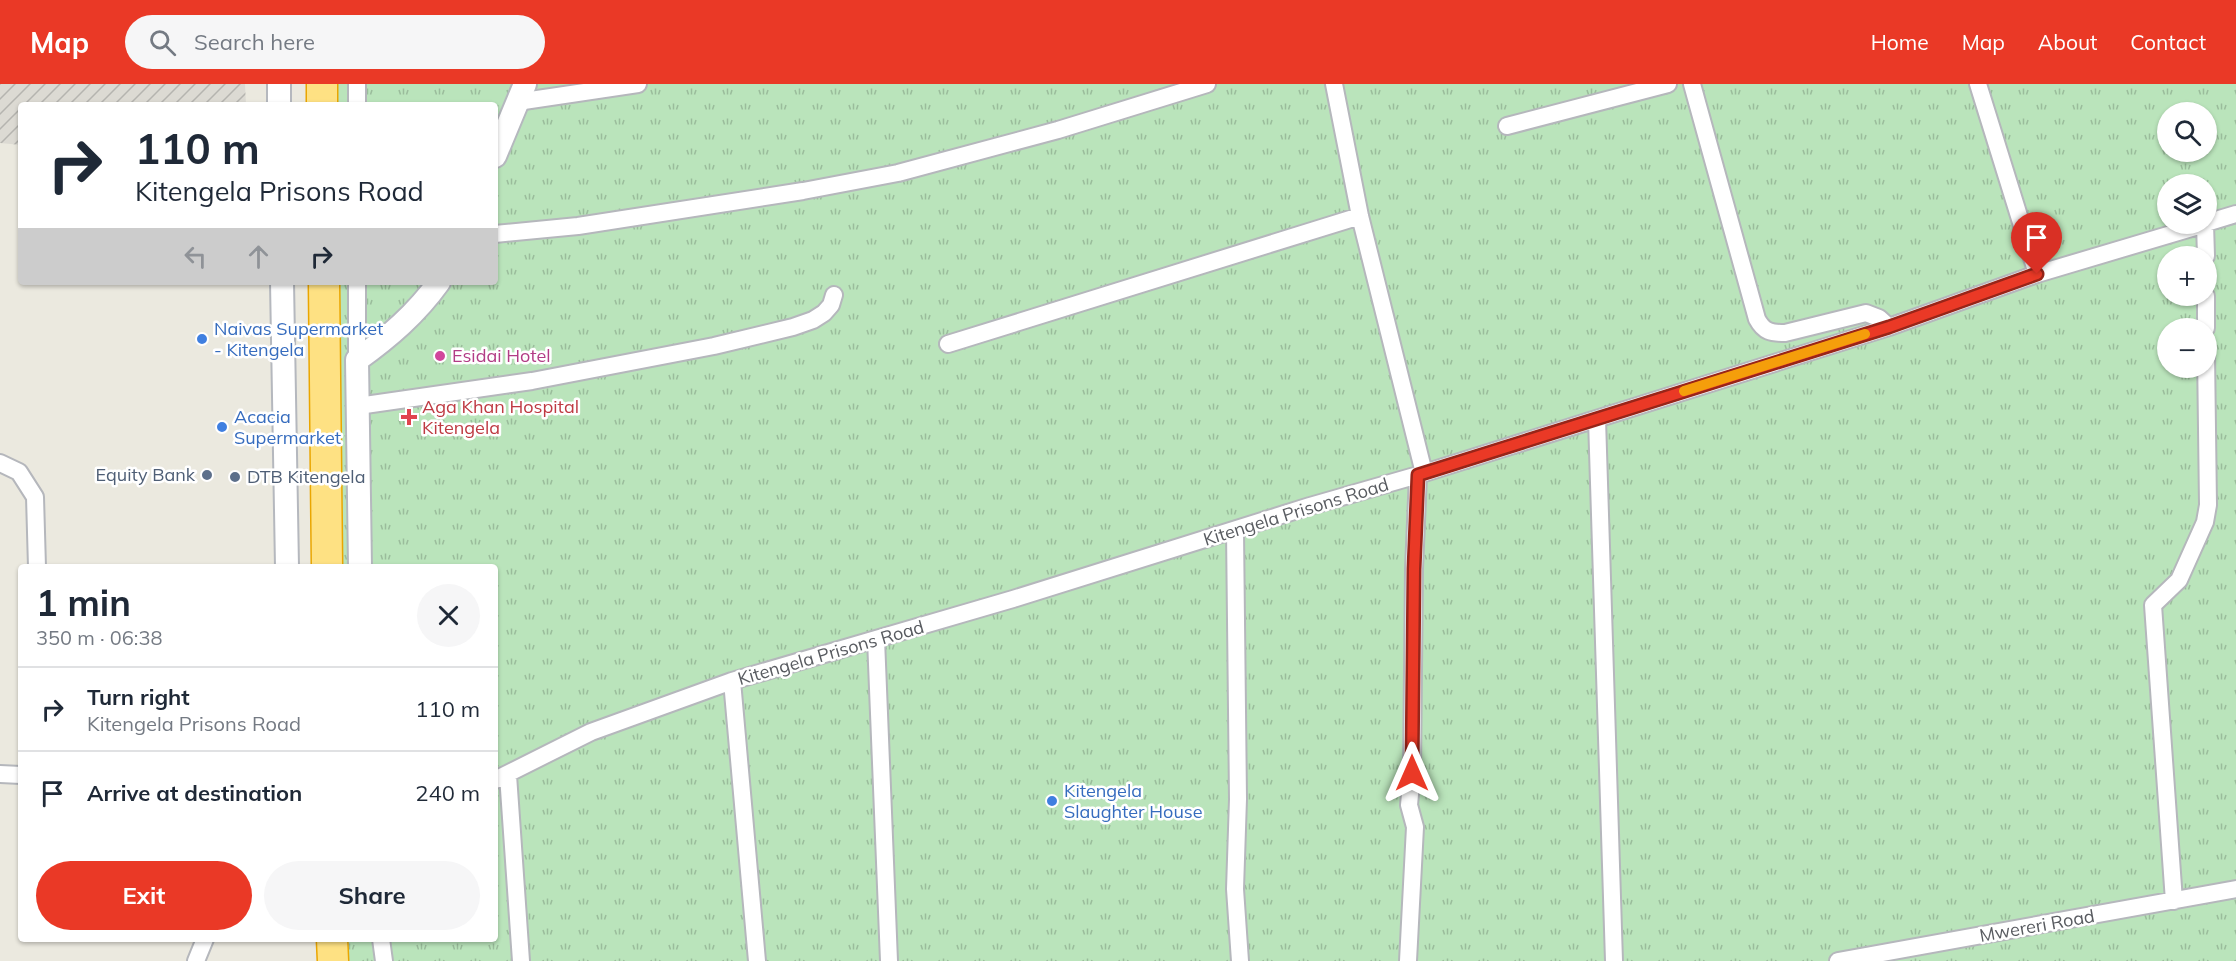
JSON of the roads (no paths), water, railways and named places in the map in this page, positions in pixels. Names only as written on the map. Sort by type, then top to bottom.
[{"type":"highway","points":[[322,84],[322,102]]},
{"type":"highway","points":[[324,285],[327,564]]},
{"type":"highway","points":[[332,942],[333,961]]},
{"type":"street","points":[[279,84],[279,102]]},
{"type":"street","points":[[357,84],[357,102]]},
{"type":"street","points":[[498,149],[521,93],[638,84]]},
{"type":"street","points":[[498,234],[578,226],[898,173],[1058,130],[1207,84]]},
{"type":"street","points":[[1334,84],[1360,216],[1421,474],[1414,569],[1412,773],[1409,805],[1415,827],[1408,961]]},
{"type":"street","points":[[1507,126],[1668,84]]},
{"type":"street","points":[[1692,84],[1761,327],[1774,333],[1785,333],[1866,313],[1879,318],[1889,327]]},
{"type":"street","points":[[1978,84],[2037,274]]},
{"type":"street","name":"Kitengela Prisons Road","points":[[2217,220],[2236,214]]},
{"type":"street","points":[[948,344],[1360,216]]},
{"type":"street","name":"Kitengela Prisons Road","points":[[501,777],[591,732],[732,681],[1014,599],[1310,506],[1421,474],[1889,327],[2037,274],[2170,234]]},
{"type":"street","points":[[282,285],[287,564]]},
{"type":"street","points":[[357,285],[360,564]]},
{"type":"street","points":[[357,360],[389,338],[417,312],[438,285]]},
{"type":"street","points":[[358,406],[532,381],[714,346],[794,327],[813,320],[831,305],[834,295]]},
{"type":"street","points":[[2174,901],[2153,605],[2179,580],[2205,522],[2208,505],[2206,378]]},
{"type":"street","points":[[1597,419],[1614,961]]},
{"type":"street","points":[[0,463],[19,472],[35,497],[37,564]]},
{"type":"street","points":[[1235,531],[1238,799],[1235,889],[1240,961]]},
{"type":"street","points":[[876,639],[889,961]]},
{"type":"street","points":[[732,681],[758,961]]},
{"type":"street","points":[[0,774],[18,775]]},
{"type":"street","points":[[501,777],[521,961]]},
{"type":"street","name":"Mwereri Road","points":[[1838,961],[2236,889]]},
{"type":"street","points":[[196,961],[204,942]]},
{"type":"street","points":[[381,942],[384,961]]},
{"type":"place","name":"Naivas Supermarket - Kitengela","points":[[202,339]]},
{"type":"place","name":"Esidai Hotel","points":[[440,356]]},
{"type":"place","name":"Aga Khan Hospital Kitengela","points":[[409,417]]},
{"type":"place","name":"Acacia Supermarket","points":[[222,427]]},
{"type":"place","name":"Equity Bank","points":[[207,475]]},
{"type":"place","name":"DTB Kitengela","points":[[235,477]]},
{"type":"place","name":"Kitengela Slaughter House","points":[[1052,801]]}]
